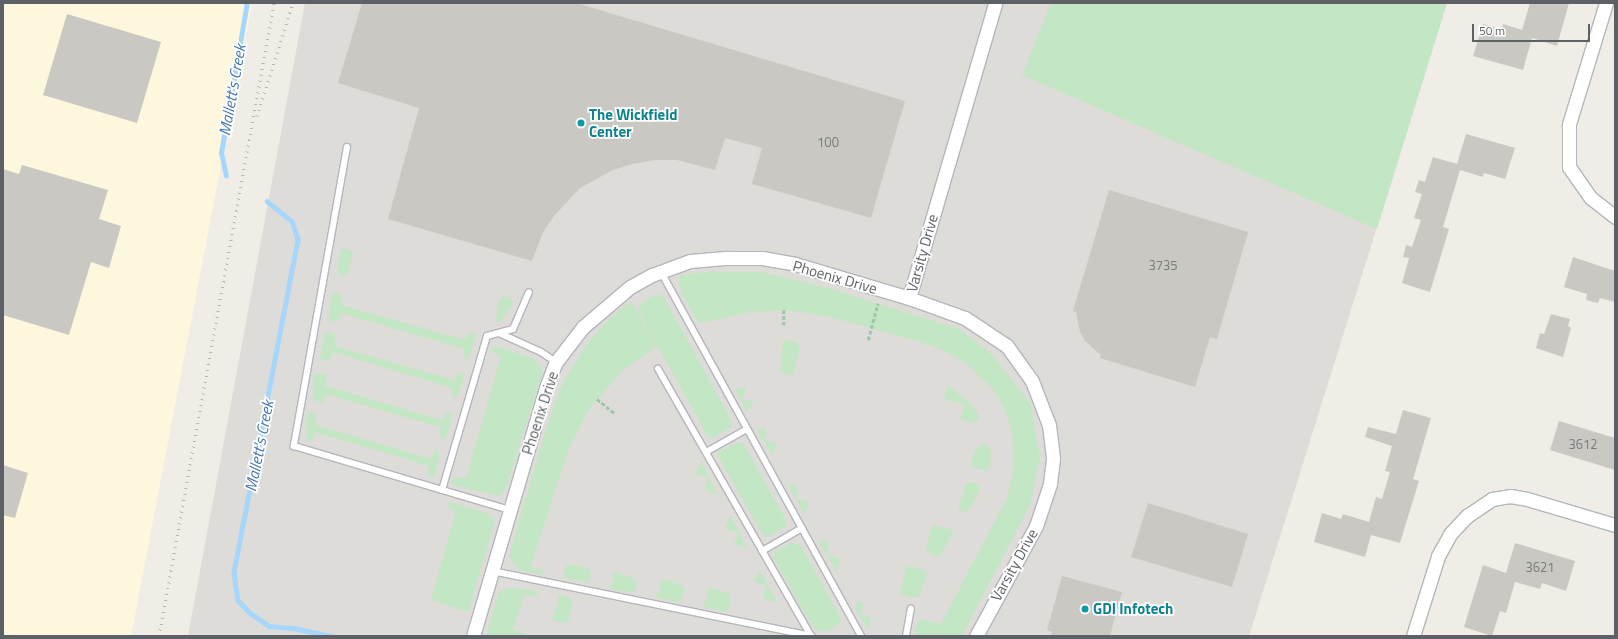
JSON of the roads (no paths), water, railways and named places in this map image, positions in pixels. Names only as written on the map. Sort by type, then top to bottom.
[{"type":"street","name":"Varsity Drive","points":[[976,636],[1036,526],[1050,484],[1053,459],[1049,425],[1032,380],[1007,346],[964,318],[908,298],[995,3]]},
{"type":"street","points":[[1606,3],[1569,124],[1569,167],[1590,198],[1615,217]]},
{"type":"street","name":"Phoenix Drive","points":[[473,636],[546,385],[556,362],[583,327],[601,310],[630,287],[661,272],[690,261],[728,258],[762,258],[795,264],[908,298]]},
{"type":"street","points":[[1413,636],[1438,556],[1450,534],[1467,516],[1492,499],[1510,496],[1527,498],[1615,525]]},
{"type":"lane","points":[[347,147],[294,446],[510,510]]},
{"type":"lane","points":[[661,272],[861,636]]},
{"type":"lane","points":[[442,490],[487,336],[513,329],[528,292]]},
{"type":"lane","points":[[499,332],[541,352],[556,362]]},
{"type":"lane","points":[[658,369],[810,636]]},
{"type":"lane","points":[[706,452],[747,429]]},
{"type":"lane","points":[[762,551],[802,528]]},
{"type":"lane","points":[[492,571],[814,636]]},
{"type":"lane","points":[[906,636],[911,608]]},
{"type":"waterway","name":"Mallett's Creek","points":[[226,176],[221,153],[247,3]]},
{"type":"waterway","name":"Mallett's Creek","points":[[267,201],[292,221],[298,240],[234,573],[238,600],[250,613],[269,626],[294,628],[332,636]]},
{"type":"railway","points":[[159,636],[274,3]]},
{"type":"railway","points":[[257,116],[293,3]]},
{"type":"place","name":"The Wickfield Center","points":[[581,123]]},
{"type":"place","name":"GDI Infotech","points":[[1085,609]]}]
